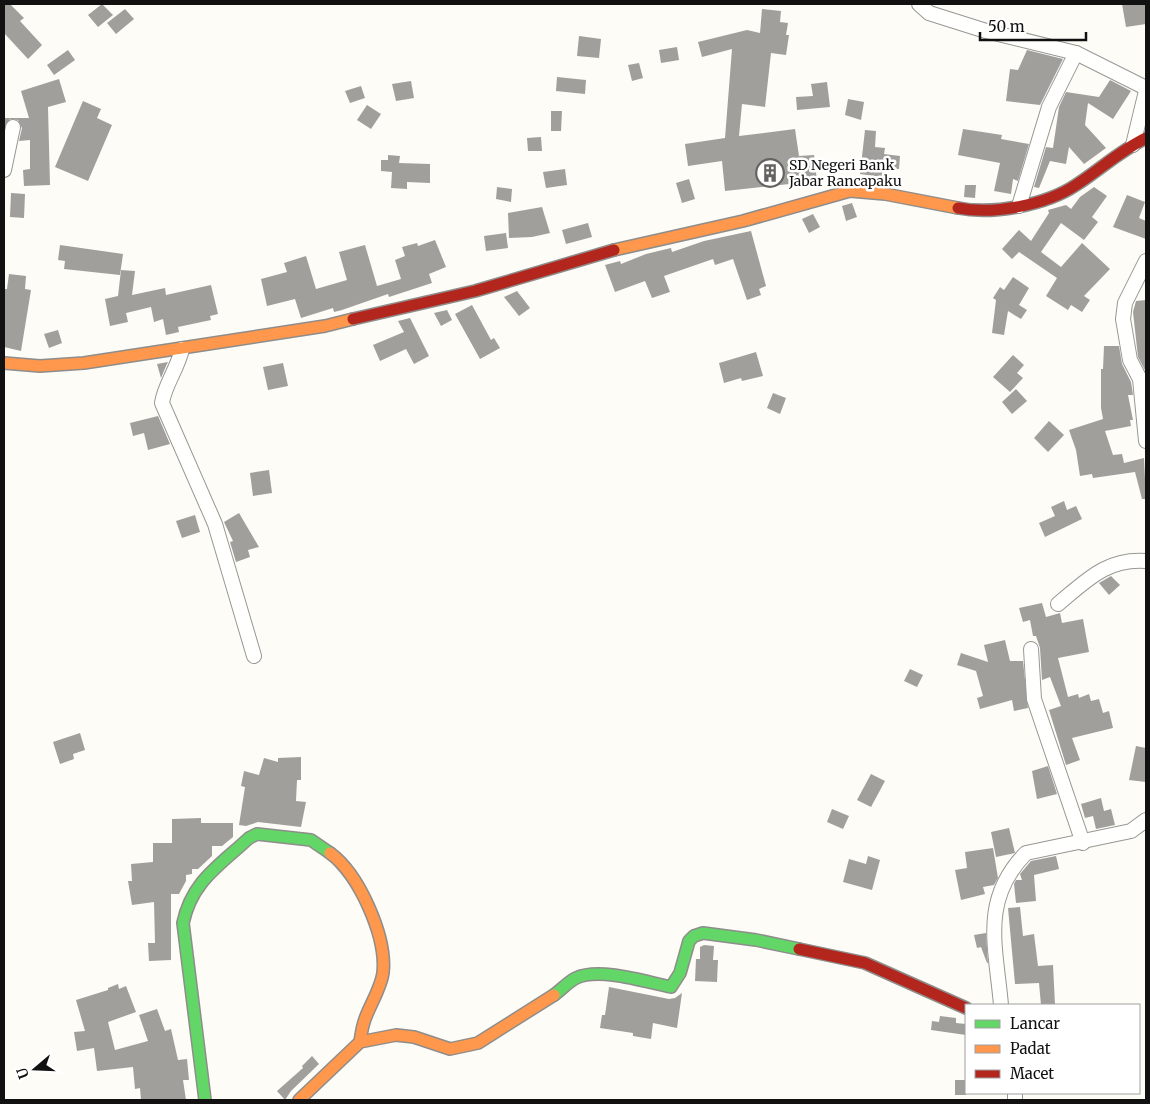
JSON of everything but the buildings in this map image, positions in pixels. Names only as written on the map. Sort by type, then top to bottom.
[{"type":"street","points":[[919,4],[924,10],[937,16],[986,31],[1076,53],[1146,90],[1133,145]]},
{"type":"street","points":[[1019,206],[1049,107],[1076,53]]},
{"type":"street","points":[[4,170],[13,127]]},
{"type":"street","points":[[4,363],[18,366],[62,365],[182,349],[358,319],[475,291],[639,243],[743,221],[850,191],[885,194],[962,209],[990,211],[1019,206],[1061,194],[1146,138]]},
{"type":"street","points":[[1146,262],[1125,303],[1123,319],[1130,360],[1140,379],[1146,441]]},
{"type":"street","points":[[182,349],[178,365],[163,394],[162,403],[215,524],[254,656]]},
{"type":"street","points":[[1058,604],[1096,573],[1109,565],[1122,561],[1146,561]]},
{"type":"street","points":[[1031,649],[1034,699],[1083,843]]},
{"type":"street","points":[[1001,1004],[993,923],[996,904],[1010,873],[1026,853],[1131,832],[1146,820]]},
{"type":"street","points":[[205,1100],[182,923],[187,904],[198,885],[231,856],[243,842],[257,834],[311,840],[333,855],[354,877],[369,910],[382,949],[383,974],[364,1021],[360,1042]]},
{"type":"street","points":[[299,1100],[360,1042],[396,1035],[450,1048],[473,1045],[515,1021],[576,978],[594,975],[619,976],[671,987],[678,982],[681,975],[684,950],[688,941],[695,934],[703,933],[756,940],[865,963],[965,1008]]},
{"type":"traffic: fast","points":[[205,1100],[183,923],[193,896],[217,866],[249,838],[257,834],[311,840],[330,853]]},
{"type":"traffic: fast","points":[[554,995],[576,978],[597,974],[623,976],[671,987],[680,973],[689,941],[694,936],[703,933],[756,940],[799,949]]},
{"type":"traffic: slow","points":[[614,250],[743,221],[850,191],[885,194],[958,208]]},
{"type":"traffic: slow","points":[[4,363],[40,366],[84,363],[325,326],[353,319]]},
{"type":"traffic: slow","points":[[330,853],[341,863],[361,891],[376,925],[383,958],[382,979],[365,1019],[360,1042]]},
{"type":"traffic: slow","points":[[299,1100],[360,1042],[396,1035],[414,1037],[450,1049],[478,1043],[554,995]]},
{"type":"traffic: jam","points":[[958,208],[972,210],[1003,209],[1019,207],[1050,198],[1076,185],[1146,138]]},
{"type":"traffic: jam","points":[[353,319],[475,291],[614,250]]},
{"type":"traffic: jam","points":[[799,949],[865,963],[965,1008]]},
{"type":"place","name":"SD Negeri Bank Jabar Rancapaku","points":[[770,173]]}]
